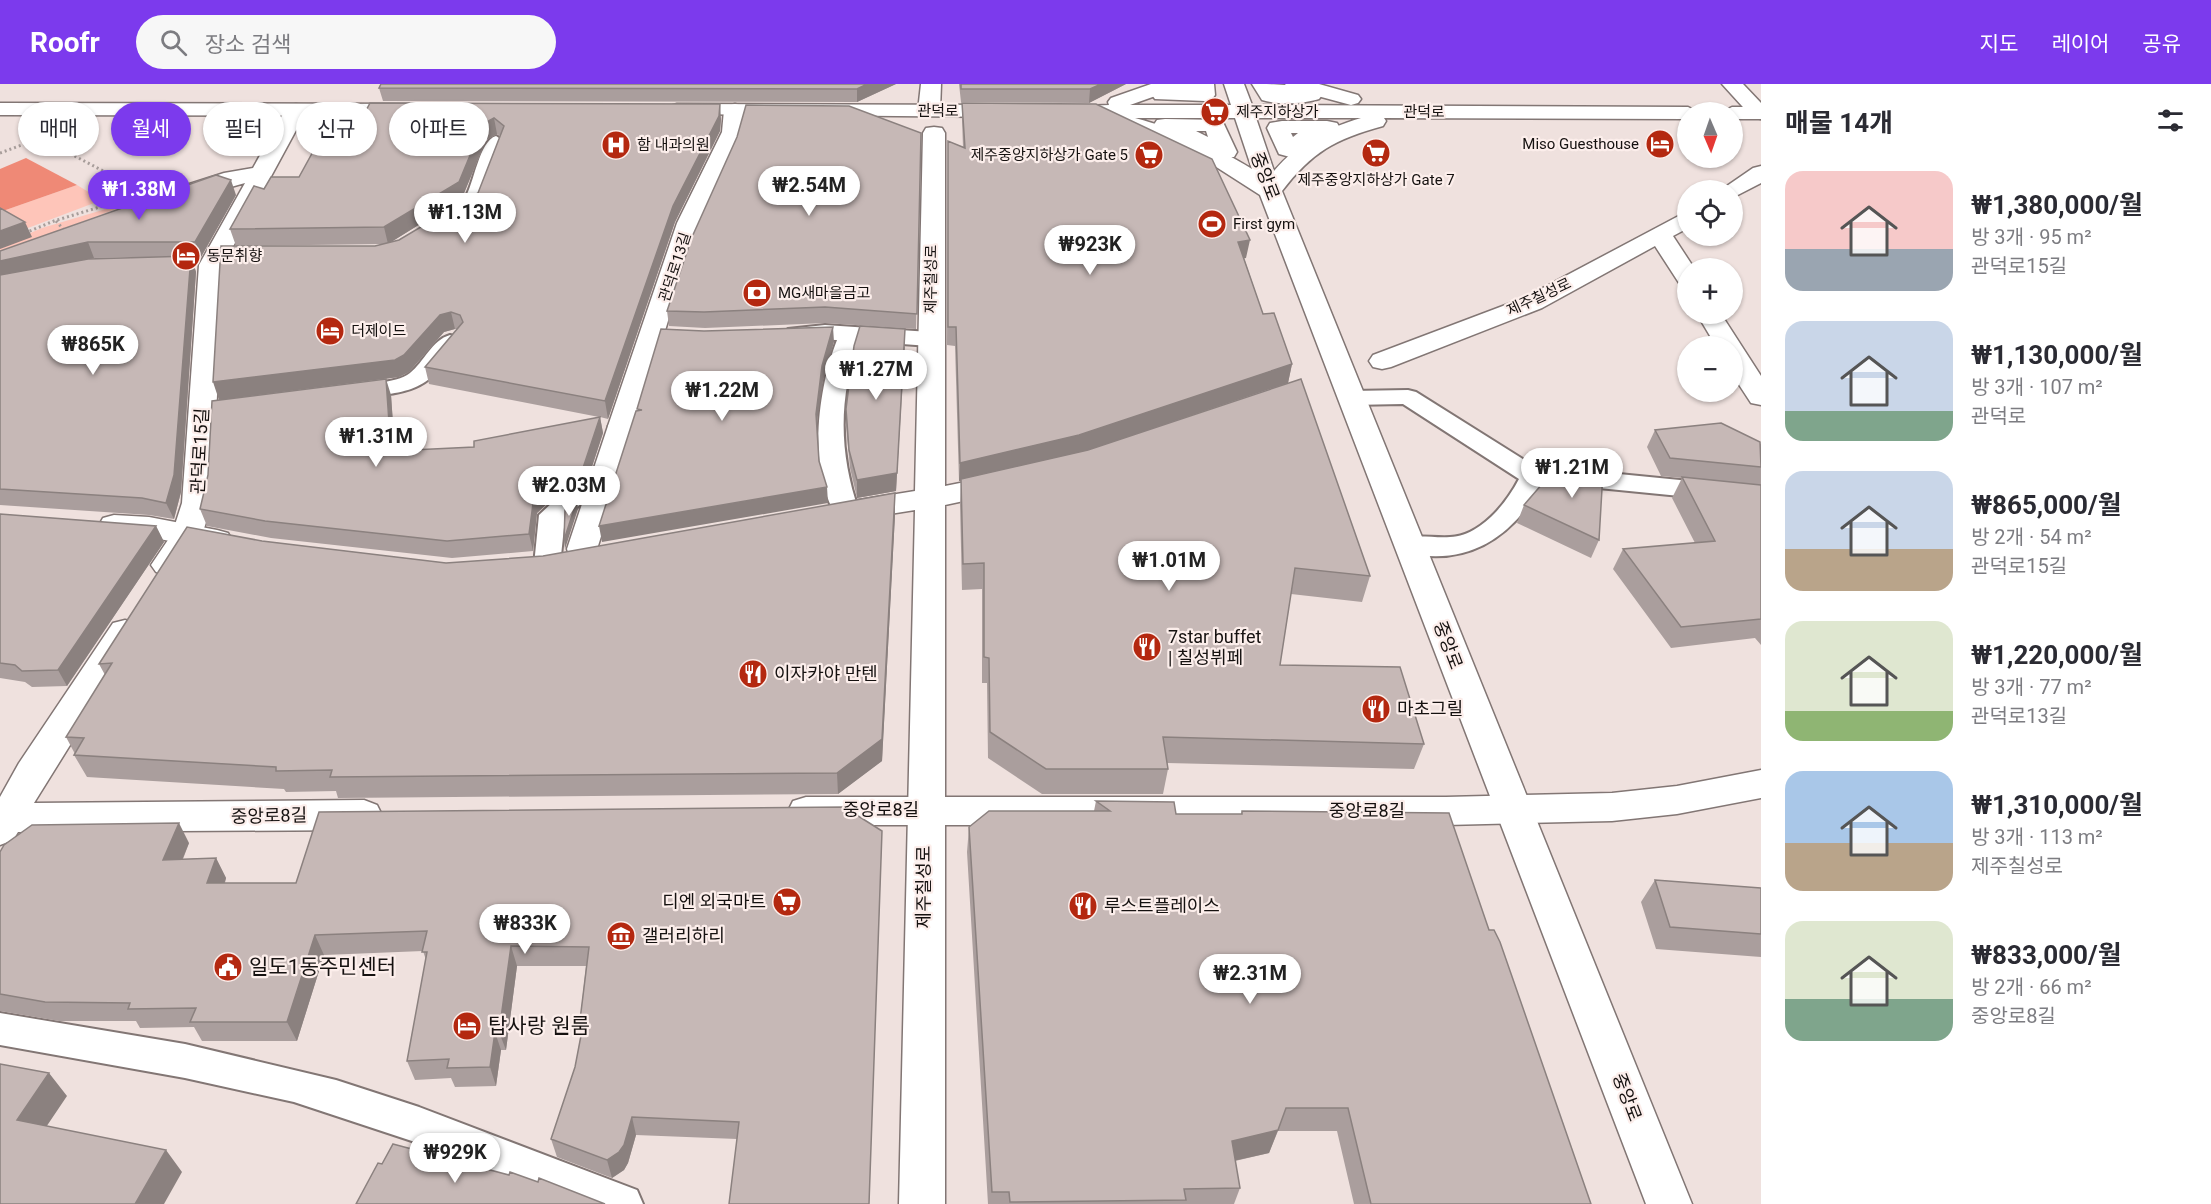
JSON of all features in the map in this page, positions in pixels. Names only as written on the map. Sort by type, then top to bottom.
[{"type":"street","name":"제주칠성로","points":[[922,1204],[931,84]]},
{"type":"street","points":[[1090,111],[1171,84]]},
{"type":"street","points":[[1186,84],[1162,95],[1205,96],[1204,84]]},
{"type":"street","points":[[1262,84],[1269,96],[1312,95],[1281,84]]},
{"type":"street","points":[[1295,84],[1409,112]]},
{"type":"street","points":[[1732,84],[1760,113]]},
{"type":"street","name":"관덕로","points":[[1046,111],[1231,108],[1409,112],[1677,113]]},
{"type":"street","name":"중앙로","points":[[1231,108],[1270,191],[1669,1204]]},
{"type":"street","points":[[0,109],[296,110]]},
{"type":"street","name":"관덕로15길","points":[[2,822],[187,535],[198,492],[211,410],[214,259],[296,110]]},
{"type":"street","name":"관덕로","points":[[654,110],[735,110],[931,122],[1023,111]]},
{"type":"street","name":"관덕로13길","points":[[584,559],[582,549],[622,426],[666,335],[689,223],[733,132],[735,110]]},
{"type":"street","points":[[1090,111],[1184,140],[1270,191],[1303,150],[1316,141],[1356,126],[1409,112]]},
{"type":"street","points":[[1743,113],[1760,113]]},
{"type":"street","points":[[1743,184],[1761,173]]},
{"type":"street","points":[[157,194],[262,174]]},
{"type":"street","name":"제주칠성로","points":[[1382,361],[1533,303],[1677,225]]},
{"type":"street","points":[[1660,235],[1677,261]]},
{"type":"street","points":[[1743,369],[1761,397]]},
{"type":"street","points":[[834,513],[1030,478]]},
{"type":"street","points":[[86,523],[149,527],[239,544]]},
{"type":"street","points":[[536,566],[615,553]]},
{"type":"street","name":"중앙로8길","points":[[770,811],[1612,807],[1677,800],[1761,784]]},
{"type":"street","name":"중앙로8길","points":[[2,822],[392,814]]},
{"type":"lane","points":[[430,230],[473,202],[496,142]]},
{"type":"lane","points":[[770,335],[825,332],[930,339]]},
{"type":"lane","points":[[834,513],[841,498],[832,443],[832,405],[834,384],[850,335]]},
{"type":"lane","points":[[323,395],[405,385],[418,379],[454,338]]},
{"type":"lane","points":[[1352,398],[1408,398],[1533,477],[1548,476],[1761,496]]},
{"type":"lane","points":[[1408,545],[1463,545],[1478,540],[1503,518],[1528,488],[1533,477]]},
{"type":"lane","points":[[536,566],[552,515],[578,494],[599,495]]},
{"type":"lane","points":[[0,1029],[97,1045],[295,1086],[370,1109],[623,1204]]},
{"type":"path","points":[[0,153],[18,146]]},
{"type":"path","points":[[78,156],[157,194]]},
{"type":"path","points":[[22,235],[56,220],[157,194]]},
{"type":"path","points":[[56,220],[68,235]]},
{"type":"shaded area","points":[[26,158],[77,185],[0,212],[0,169]]},
{"type":"shaded area","points":[[77,185],[102,200],[28,228],[0,212]]},
{"type":"shaded area","points":[[116,206],[119,208],[0,252],[0,246],[42,228]]},
{"type":"building","points":[[381,84],[867,84],[857,89],[379,88]]},
{"type":"building","points":[[961,84],[1101,84],[1090,89],[961,89]]},
{"type":"building","points":[[377,103],[389,103],[389,156],[470,156],[459,182],[384,227],[230,229],[254,186],[264,189],[271,177],[299,177],[311,156],[377,156]]},
{"type":"building","points":[[489,103],[720,104],[719,116],[673,206],[605,401],[425,367],[463,322],[460,315],[451,312],[440,315],[404,355],[395,360],[213,382],[221,246],[375,246],[399,240],[478,193],[504,126],[494,118],[489,121]]},
{"type":"building","points":[[962,103],[1096,104],[1212,159],[1250,240],[1238,242],[1263,314],[1274,313],[1292,364],[1079,435],[960,463],[956,327],[948,327],[948,141],[965,148]]},
{"type":"building","points":[[746,105],[849,106],[921,133],[917,314],[825,307],[704,312],[667,311],[692,237],[737,137]]},
{"type":"building","points":[[216,175],[231,180],[195,242],[88,242],[0,261],[0,251]]},
{"type":"building","points":[[0,208],[25,222],[0,231]]},
{"type":"building","points":[[191,256],[174,475],[166,503],[142,498],[0,489],[0,275],[88,259]]},
{"type":"building","points":[[860,326],[905,329],[897,473],[857,480],[849,450],[846,409],[854,346]]},
{"type":"building","points":[[833,327],[822,366],[816,414],[819,461],[827,487],[599,526],[636,411],[642,410],[637,409],[661,329],[704,331]]},
{"type":"building","points":[[386,379],[391,451],[474,447],[474,441],[600,417],[583,468],[563,469],[534,496],[529,534],[447,541],[265,521],[200,509],[208,475],[212,401]]},
{"type":"building","points":[[1301,379],[1370,576],[1295,568],[1280,665],[1400,667],[1424,744],[1163,737],[1168,769],[1046,769],[990,732],[989,658],[984,657],[984,563],[963,564],[961,479],[1088,450]]},
{"type":"building","points":[[1721,423],[1760,442],[1761,467],[1670,458],[1655,430]]},
{"type":"building","points":[[1556,468],[1603,472],[1599,540],[1524,505]]},
{"type":"building","points":[[1682,477],[1761,485],[1761,619],[1681,627],[1623,549],[1715,541]]},
{"type":"building","points":[[895,493],[882,739],[837,773],[330,777],[332,770],[276,771],[276,767],[74,755],[84,738],[66,737],[112,663],[99,664],[187,527],[262,541],[446,563],[543,556]]},
{"type":"building","points":[[577,500],[564,540],[565,510]]},
{"type":"building","points":[[0,514],[156,526],[58,670],[22,671],[15,665],[0,663]]},
{"type":"building","points":[[1096,801],[1174,802],[1176,814],[1242,814],[1242,811],[1449,813],[1489,930],[1494,930],[1500,942],[1591,1204],[1371,1204],[1348,1108],[1286,1108],[1278,1130],[1232,1141],[1240,1188],[1184,1189],[1186,1200],[1010,1202],[1009,1192],[992,1192],[969,827],[989,811],[1110,811]]},
{"type":"building","points":[[844,807],[882,831],[869,1204],[729,1204],[739,1122],[632,1117],[624,1145],[619,1152],[607,1160],[551,1139],[575,1067],[584,1020],[580,1020],[589,947],[511,946],[499,1032],[495,1032],[490,1067],[447,1068],[449,1059],[407,1061],[427,952],[422,952],[427,931],[315,935],[287,1022],[190,1022],[196,1008],[128,1009],[130,1003],[45,1002],[0,994],[0,852],[4,845],[32,825],[179,823],[163,860],[216,858],[207,883],[296,883],[319,812]]},
{"type":"building","points":[[1655,880],[1761,888],[1761,934],[1670,927]]},
{"type":"building","points":[[0,1064],[49,1073],[17,1120],[166,1150],[135,1204],[0,1204]]},
{"type":"building","points":[[393,1144],[509,1175],[510,1172],[538,1182],[539,1178],[605,1204],[356,1204],[378,1163],[382,1164]]},
{"type":"place","name":"제주지하상가","points":[[1215,112]]},
{"type":"place","name":"Miso Guesthouse","points":[[1660,144]]},
{"type":"place","name":"함 내과의원","points":[[616,145]]},
{"type":"place","name":"제주중앙지하상가 Gate 7","points":[[1376,153]]},
{"type":"place","name":"제주중앙지하상가 Gate 5","points":[[1149,155]]},
{"type":"place","name":"First gym","points":[[1212,224]]},
{"type":"place","name":"동문취향","points":[[186,256]]},
{"type":"place","name":"MG새마을금고","points":[[757,293]]},
{"type":"place","name":"더제이드","points":[[330,331]]},
{"type":"place","name":"7star buffet | 칠성뷔페","points":[[1147,647]]},
{"type":"place","name":"이자카야 만텐","points":[[753,674]]},
{"type":"place","name":"마초그릴","points":[[1376,709]]},
{"type":"place","name":"디엔 외국마트","points":[[787,902]]},
{"type":"place","name":"루스트플레이스","points":[[1083,906]]},
{"type":"place","name":"갤러리하리","points":[[621,936]]},
{"type":"place","name":"일도1동주민센터","points":[[228,967]]},
{"type":"place","name":"탑사랑 원룸","points":[[467,1026]]}]
